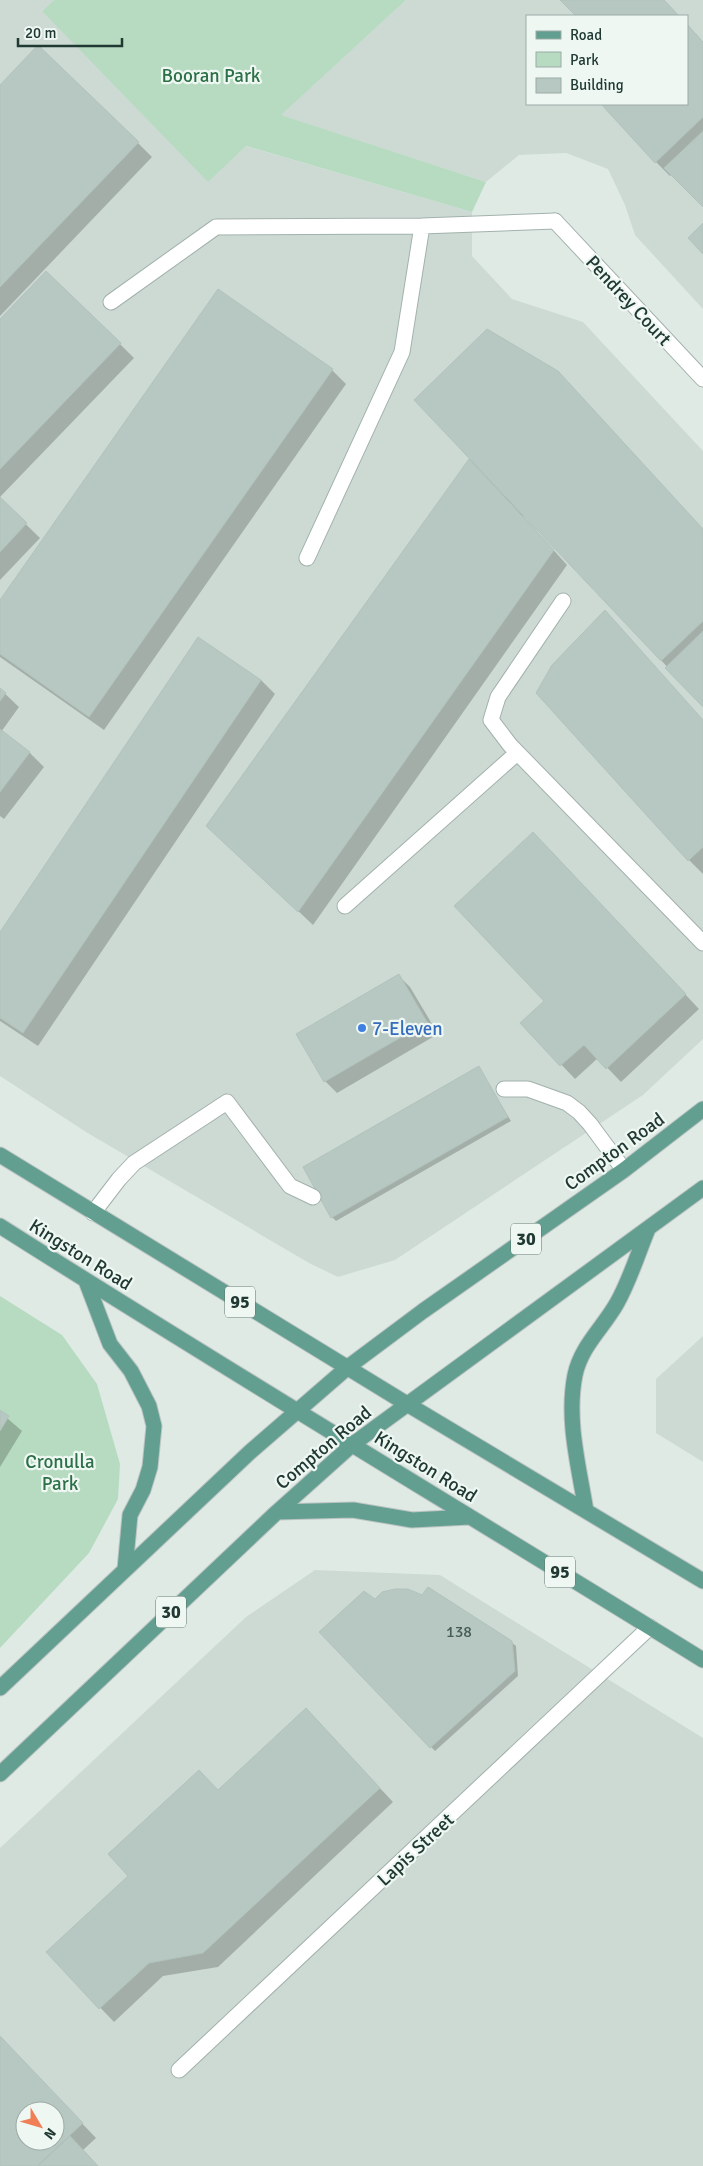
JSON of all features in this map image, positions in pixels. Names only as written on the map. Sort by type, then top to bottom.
[{"type":"main road","name":"Compton Road","points":[[0,1688],[297,1410],[348,1367],[423,1311],[624,1170],[703,1110]]},
{"type":"main road","name":"95","points":[[0,1155],[407,1404],[703,1582]]},
{"type":"main road","name":"Compton Road","points":[[0,1774],[277,1512],[353,1444],[703,1188]]},
{"type":"main road","name":"Kingston Road","points":[[0,1226],[224,1368],[353,1444],[703,1660]]},
{"type":"main road","points":[[586,1511],[571,1420],[575,1374],[589,1342],[617,1303],[648,1229]]},
{"type":"main road","points":[[86,1281],[110,1344],[130,1371],[149,1406],[154,1426],[150,1467],[143,1490],[130,1516],[125,1569]]},
{"type":"main road","points":[[277,1512],[353,1510],[412,1520],[470,1517]]},
{"type":"street","name":"Pendrey Court","points":[[422,226],[555,221],[703,379]]},
{"type":"street","points":[[110,302],[216,227],[422,226],[402,352],[307,558]]},
{"type":"street","points":[[563,601],[498,697],[491,720],[518,753],[703,943]]},
{"type":"street","points":[[345,906],[518,753]]},
{"type":"street","points":[[504,1089],[528,1089],[567,1103],[590,1124],[624,1170]]},
{"type":"street","points":[[93,1213],[118,1179],[134,1163],[227,1102],[290,1186],[313,1197]]},
{"type":"street","name":"Lapis Street","points":[[179,2070],[650,1627]]},
{"type":"shaded area","points":[[0,0],[54,0],[42,11],[245,146],[472,212],[472,256],[512,299],[583,322],[703,451],[703,1039],[643,1095],[395,1260],[338,1277],[309,1263],[86,1132],[0,1076]]},
{"type":"shaded area","points":[[406,0],[703,0],[703,309],[635,235],[625,205],[608,169],[566,153],[519,155],[486,182],[280,115]]},
{"type":"shaded area","points":[[703,1336],[703,1462],[656,1433],[656,1379]]},
{"type":"shaded area","points":[[315,1570],[440,1575],[703,1738],[703,2166],[0,2166],[0,1848],[246,1617]]},
{"type":"green space","name":"Booran Park","points":[[54,0],[406,0],[281,115],[486,182],[472,212],[246,146],[208,182],[42,11]]},
{"type":"green space","name":"Cronulla Park","points":[[0,1296],[62,1335],[97,1384],[120,1464],[118,1499],[89,1553],[0,1648]]},
{"type":"building","points":[[560,0],[664,0],[678,15],[575,15]]},
{"type":"building","points":[[688,25],[703,42],[703,117],[655,163],[602,105],[688,105]]},
{"type":"building","points":[[38,45],[139,142],[0,287],[0,85]]},
{"type":"building","points":[[703,131],[703,207],[664,168]]},
{"type":"building","points":[[703,223],[703,254],[688,238]]},
{"type":"building","points":[[46,271],[121,343],[0,469],[0,319]]},
{"type":"building","points":[[218,289],[333,369],[89,717],[0,654],[0,600]]},
{"type":"building","points":[[487,329],[558,371],[703,529],[703,621],[661,661],[414,400]]},
{"type":"building","points":[[469,459],[554,550],[298,912],[206,826]]},
{"type":"building","points":[[0,497],[27,523],[0,552]]},
{"type":"building","points":[[605,610],[703,720],[703,847],[688,861],[536,693],[552,665]]},
{"type":"building","points":[[703,631],[703,707],[665,668]]},
{"type":"building","points":[[198,637],[261,680],[23,1033],[0,1018],[0,932]]},
{"type":"building","points":[[0,688],[6,693],[0,701]]},
{"type":"building","points":[[0,729],[30,752],[0,792]]},
{"type":"building","points":[[533,832],[686,994],[606,1069],[584,1045],[560,1066],[520,1023],[544,1001],[454,906]]},
{"type":"building","name":"7-Eleven","points":[[399,974],[427,1022],[324,1082],[296,1034]]},
{"type":"building","points":[[479,1066],[508,1117],[331,1218],[303,1167]]},
{"type":"building","points":[[0,1410],[9,1416],[0,1431]]},
{"type":"building","points":[[428,1587],[512,1641],[515,1671],[430,1748],[319,1632],[364,1591],[375,1599],[382,1592],[395,1589],[408,1589],[422,1595]]},
{"type":"building","points":[[306,1708],[380,1788],[203,1953],[149,1963],[99,2009],[46,1952],[128,1876],[108,1854],[199,1770],[218,1790]]},
{"type":"building","points":[[0,2036],[62,2101],[15,2101],[15,2151],[53,2151],[37,2166],[0,2166]]},
{"type":"building","points":[[65,2104],[83,2123],[65,2140]]},
{"type":"building","points":[[70,2136],[98,2166],[38,2166],[54,2151],[65,2151],[65,2141]]},
{"type":"place","name":"7-Eleven","points":[[362,1028]]}]
